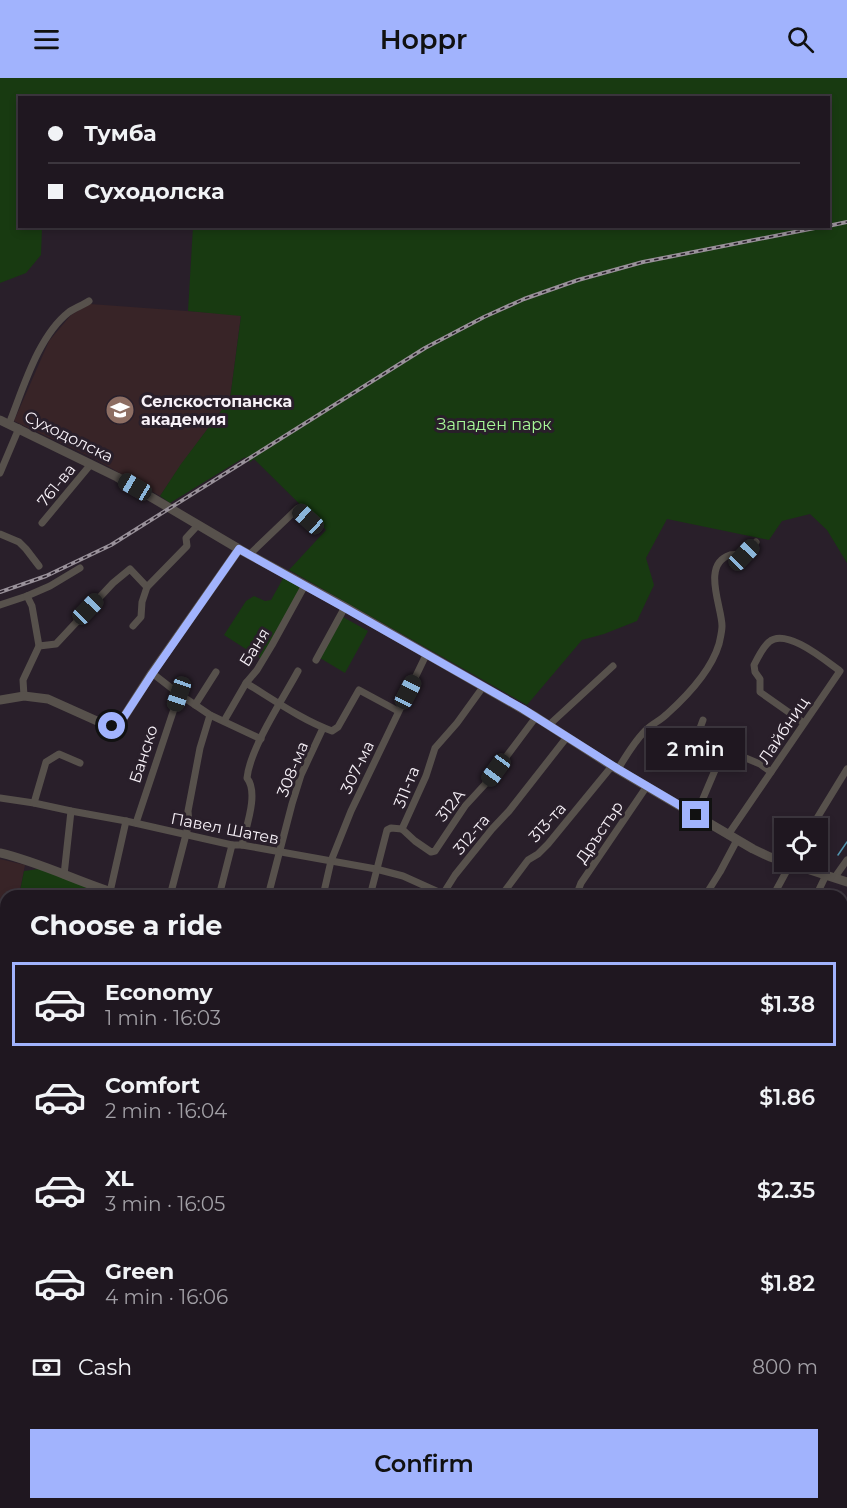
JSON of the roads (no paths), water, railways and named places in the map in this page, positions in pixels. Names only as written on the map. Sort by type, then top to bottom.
[{"type":"street","points":[[4,422],[41,346],[69,312],[90,301]]},
{"type":"street","name":"Суходолска","points":[[4,422],[126,482],[249,555],[536,717],[732,837],[774,858]]},
{"type":"street","points":[[0,473],[20,428]]},
{"type":"street","name":"761-ва","points":[[42,523],[91,464]]},
{"type":"street","points":[[249,555],[297,509],[318,529]]},
{"type":"street","points":[[133,626],[141,617],[142,602],[147,587],[187,546],[186,538],[198,525]]},
{"type":"street","points":[[0,534],[19,542],[39,566]]},
{"type":"street","name":"313-та","points":[[506,890],[528,860],[548,844],[646,729],[666,715],[700,680],[718,647],[722,628],[715,588],[715,570],[721,561],[729,556],[744,555],[756,542]]},
{"type":"street","points":[[0,698],[24,696],[48,699],[106,725],[117,724],[122,720],[239,549]]},
{"type":"street","points":[[0,604],[50,586],[80,568]]},
{"type":"street","points":[[39,646],[56,644],[113,583],[130,569],[147,587]]},
{"type":"street","name":"Баня","points":[[224,721],[246,683],[257,670],[305,585]]},
{"type":"street","points":[[24,696],[23,680],[39,646],[32,606],[27,596]]},
{"type":"street","points":[[316,660],[345,608]]},
{"type":"street","name":"Лайбниц","points":[[709,890],[720,872],[732,837],[771,772],[840,671],[801,644],[780,638],[769,641],[753,665],[760,679],[760,692],[804,723]]},
{"type":"street","name":"307-ма","points":[[324,890],[331,861],[351,811],[426,654]]},
{"type":"street","points":[[549,725],[613,666]]},
{"type":"street","points":[[242,845],[252,800],[252,784],[247,778],[248,768],[298,671]]},
{"type":"street","points":[[195,705],[216,672]]},
{"type":"street","points":[[152,674],[210,715],[261,739]]},
{"type":"street","points":[[246,683],[323,728]]},
{"type":"street","name":"311-та","points":[[371,890],[387,830],[390,828],[402,830],[426,776],[435,748],[457,723],[483,687]]},
{"type":"street","name":"308-ма","points":[[269,890],[301,775],[323,728],[332,731],[338,727],[359,690],[398,711]]},
{"type":"street","name":"Банско","points":[[136,823],[179,694]]},
{"type":"street","points":[[172,890],[189,823],[188,812],[200,748],[210,715]]},
{"type":"street","name":"312А","points":[[402,830],[431,852],[435,851],[465,807],[488,781],[536,717]]},
{"type":"street","points":[[703,720],[699,731],[701,736],[724,749],[760,764],[771,772]]},
{"type":"street","name":"312-та","points":[[445,890],[454,875],[509,811],[567,737]]},
{"type":"street","points":[[696,815],[724,749]]},
{"type":"street","points":[[34,803],[46,762],[59,754],[80,763]]},
{"type":"street","points":[[817,818],[847,769]]},
{"type":"street","name":"Дръстър","points":[[578,890],[647,786]]},
{"type":"street","name":"Павел Шатев","points":[[0,798],[136,823],[232,845],[376,869],[403,876],[433,890]]},
{"type":"street","points":[[64,875],[72,811]]},
{"type":"street","points":[[110,890],[126,821]]},
{"type":"street","points":[[221,890],[232,845]]},
{"type":"street","points":[[0,853],[26,860],[105,890]]},
{"type":"street","points":[[820,890],[830,876],[847,860]]},
{"type":"street","points":[[776,890],[786,872]]},
{"type":"street","name":"Суходолска","points":[[819,872],[847,882]]},
{"type":"waterway","points":[[838,855],[847,842]]},
{"type":"railway","points":[[830,226],[847,222]]},
{"type":"railway","points":[[0,592],[46,576],[111,545],[425,348],[524,299],[578,280],[643,262],[815,228]]},
{"type":"place","name":"Селскостопанска академия","points":[[120,410]]},
{"type":"park label","name":"Западен парк","points":[[494,424]]}]
